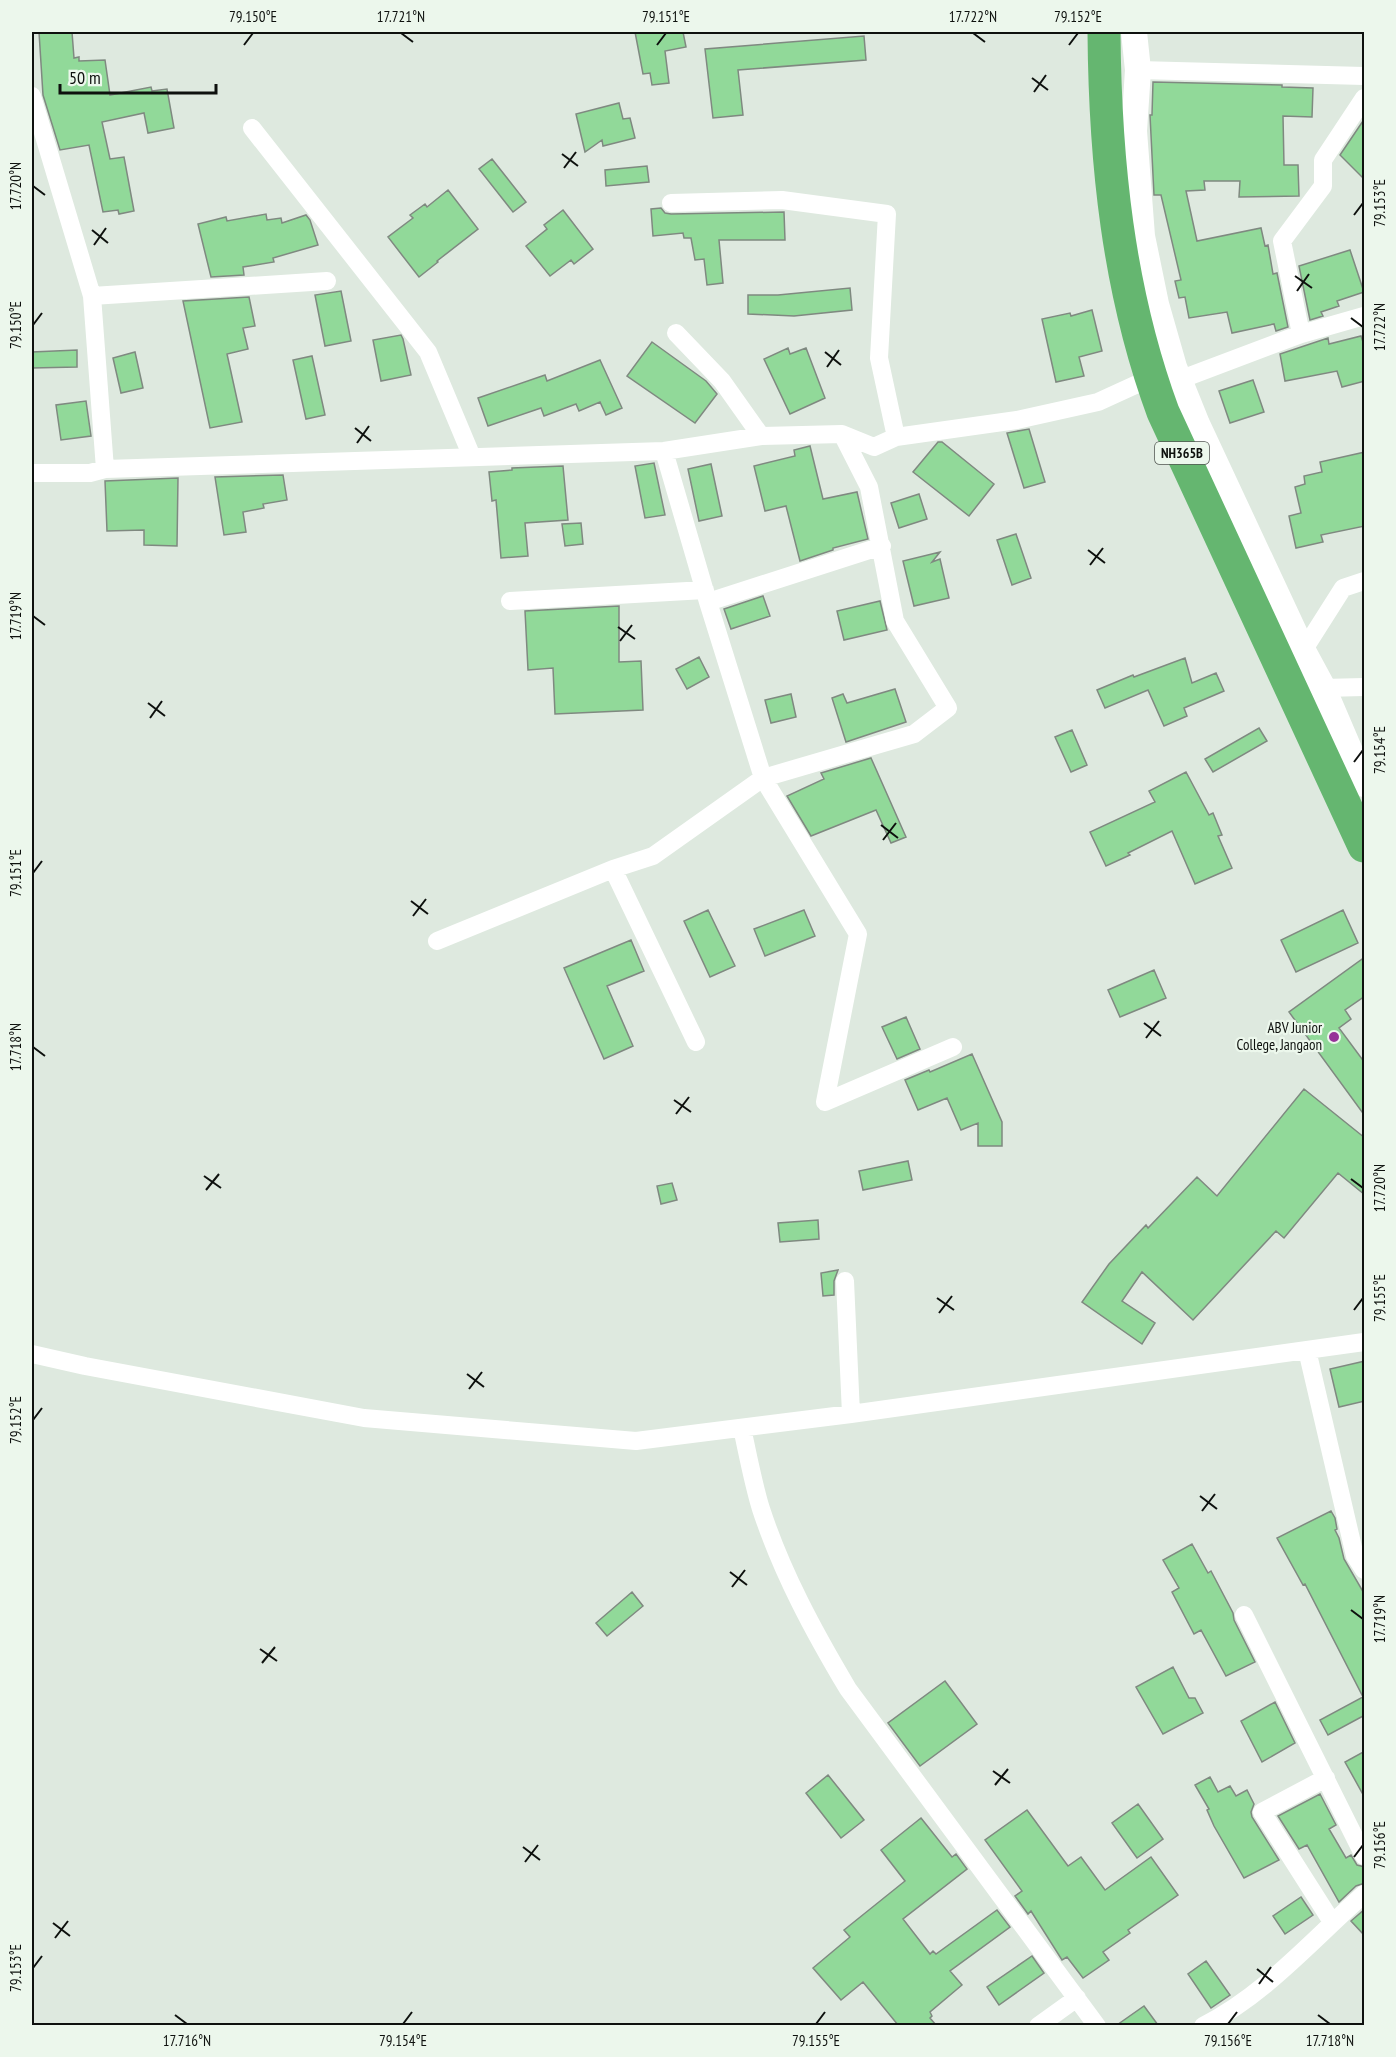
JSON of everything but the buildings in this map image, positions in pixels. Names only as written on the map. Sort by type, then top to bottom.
[{"type":"highway","name":"NH365B","points":[[1104,32],[1104,101],[1111,182],[1127,291],[1149,373],[1163,412],[1365,846]]},
{"type":"street","points":[[1134,32],[1138,70],[1134,131],[1142,236],[1156,304],[1177,374],[1197,424],[1303,651],[1323,688],[1365,784]]},
{"type":"street","points":[[1138,70],[1365,76]]},
{"type":"street","points":[[32,96],[92,296],[105,469]]},
{"type":"street","points":[[1301,334],[1282,241],[1323,186],[1323,160],[1365,98]]},
{"type":"street","points":[[252,128],[428,352],[472,457]]},
{"type":"street","points":[[671,204],[782,200],[887,214],[879,358],[896,437]]},
{"type":"street","points":[[92,296],[327,281]]},
{"type":"street","points":[[32,473],[90,473],[105,469],[664,451],[761,436],[842,434],[874,447],[896,437],[1017,420],[1098,402],[1301,334],[1365,316]]},
{"type":"street","points":[[676,333],[722,381],[761,436]]},
{"type":"street","points":[[437,941],[613,869],[653,856],[763,778],[914,734],[948,708],[895,621],[869,487],[842,434]]},
{"type":"street","points":[[664,451],[706,596],[763,778],[858,934],[825,1102],[953,1047]]},
{"type":"street","points":[[510,601],[706,596],[882,546]]},
{"type":"street","points":[[1303,651],[1343,588],[1365,581]]},
{"type":"street","points":[[1323,688],[1365,687]]},
{"type":"street","points":[[613,869],[696,1042]]},
{"type":"street","points":[[845,1281],[851,1414]]},
{"type":"street","points":[[32,1354],[364,1418],[636,1441],[851,1414],[1365,1342]]},
{"type":"street","points":[[1307,1350],[1355,1556],[1365,1570]]},
{"type":"street","points":[[742,1428],[761,1509],[791,1583],[822,1646],[848,1689],[1097,2025]]},
{"type":"street","points":[[1244,1615],[1365,1856]]},
{"type":"street","points":[[1326,1778],[1262,1812],[1332,1922]]},
{"type":"street","points":[[1203,2025],[1245,2000],[1365,1894]]},
{"type":"street","points":[[1038,2025],[1077,1998]]},
{"type":"place","name":"ABV Junior College, Jangaon","points":[[1334,1037]]}]
